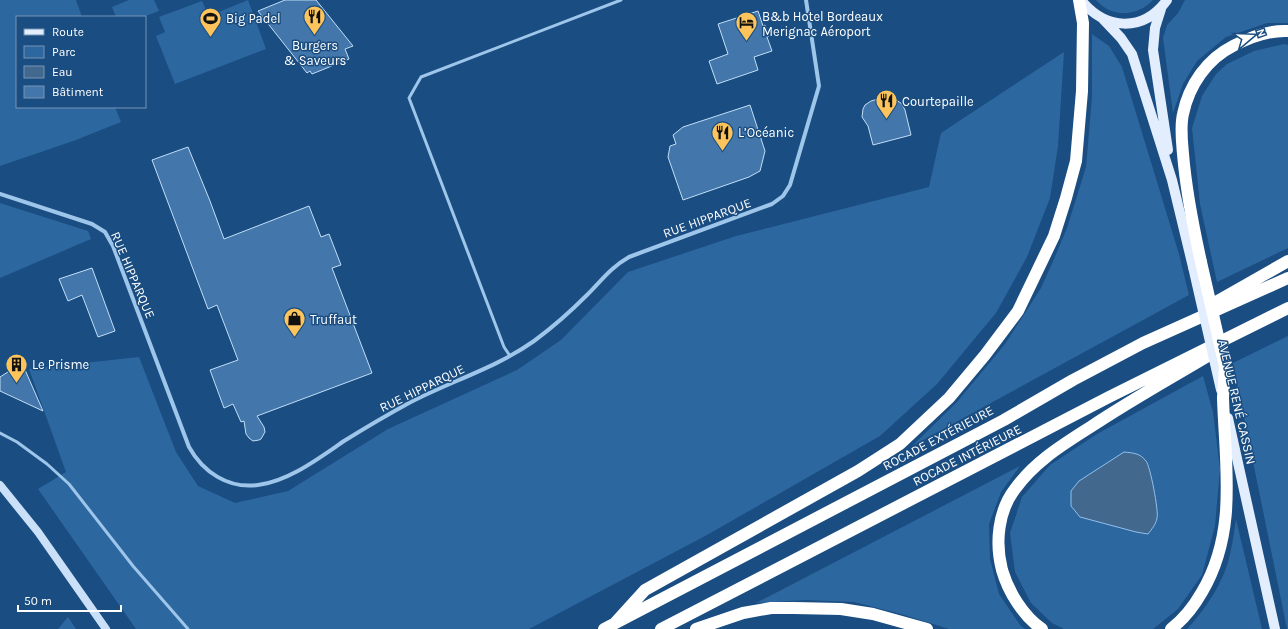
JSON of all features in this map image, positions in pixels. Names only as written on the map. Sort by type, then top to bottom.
[{"type":"highway","points":[[615,623],[645,590],[858,471],[900,444],[949,398],[990,349],[1018,311],[1054,236],[1076,161],[1082,91],[1083,23],[1080,0]]},
{"type":"highway","points":[[1171,629],[1194,605],[1209,580],[1220,553],[1227,518],[1228,495],[1223,398],[1225,367],[1197,264],[1185,176],[1182,144],[1182,116],[1188,94],[1198,76],[1209,63],[1225,50],[1261,34],[1288,31]]},
{"type":"highway","points":[[1144,344],[1288,261]]},
{"type":"highway","name":"ROCADE EXTÉRIEURE","points":[[604,629],[1004,420],[1073,380],[1144,344],[1288,278]]},
{"type":"highway","points":[[1042,629],[1037,626],[1022,610],[1004,578],[999,557],[998,534],[1003,512],[1014,490],[1030,470],[1066,442],[1115,410],[1288,308]]},
{"type":"highway","name":"ROCADE INTÉRIEURE","points":[[661,629],[1109,397],[1288,308]]},
{"type":"highway","points":[[696,629],[743,613],[771,608],[841,609],[873,614],[927,629]]},
{"type":"main road","points":[[1080,0],[1089,10],[1103,19],[1121,38],[1132,54],[1197,264]]},
{"type":"main road","points":[[1103,19],[1118,24],[1133,23],[1148,18],[1161,8],[1167,0]]},
{"type":"main road","points":[[1161,8],[1155,28],[1153,50],[1172,180]]},
{"type":"main road","name":"AVENUE RENÉ CASSIN","points":[[1223,398],[1275,629]]},
{"type":"main road","points":[[0,485],[38,532],[106,629]]},
{"type":"street","name":"RUE HIPPARQUE","points":[[0,194],[92,224],[105,232],[113,246],[189,447],[201,465],[214,475],[228,482],[248,486],[268,483],[304,468],[370,424],[411,402],[486,369],[533,342],[555,326],[587,295],[607,272],[618,264],[639,253],[772,204],[783,196],[790,185],[819,86],[806,0]]},
{"type":"lane","points":[[510,356],[504,347],[409,98],[421,77],[621,0]]},
{"type":"lane","points":[[0,432],[18,442],[47,464],[69,484],[133,566],[188,629]]},
{"type":"green space","points":[[0,0],[76,0],[82,16],[16,16],[16,108],[115,108],[121,122],[76,140],[0,166]]},
{"type":"green space","points":[[129,0],[154,0],[159,11],[146,16],[116,16],[112,7]]},
{"type":"green space","points":[[248,0],[266,49],[175,84],[156,36],[165,32],[159,17],[202,1],[209,16]]},
{"type":"green space","points":[[1096,0],[1153,0],[1147,6],[1139,10],[1124,13],[1109,10]]},
{"type":"green space","points":[[1185,0],[1288,0],[1288,23],[1267,23],[1226,37],[1197,61],[1183,84],[1173,113],[1163,38],[1167,25],[1178,13]]},
{"type":"green space","points":[[1092,34],[1109,46],[1122,67],[1179,254],[1189,295],[912,446],[957,402],[1005,344],[1041,288],[1054,259],[1067,228],[1086,167],[1092,97]]},
{"type":"green space","points":[[1284,44],[1288,45],[1288,248],[1217,282],[1200,204],[1192,128],[1202,96],[1216,74],[1227,64],[1254,51]]},
{"type":"green space","points":[[1064,52],[1058,146],[1050,198],[1027,257],[996,313],[937,384],[880,436],[707,535],[529,629],[136,629],[38,489],[66,472],[29,369],[139,357],[176,452],[198,486],[235,503],[288,491],[388,429],[517,370],[561,340],[628,272],[736,236],[929,187],[941,133]]},
{"type":"green space","points":[[0,203],[88,231],[91,239],[0,278]]},
{"type":"green space","points":[[1288,336],[1288,629],[1287,629],[1233,363]]},
{"type":"green space","points":[[1203,376],[1213,412],[1220,469],[1215,526],[1202,575],[1178,609],[1153,629],[1064,629],[1052,623],[1031,603],[1015,572],[1010,533],[1022,497],[1050,465],[1097,434]]},
{"type":"green space","points":[[1020,466],[1001,492],[989,524],[990,559],[999,594],[1020,625],[1025,629],[949,629],[901,614],[854,602],[806,600],[756,603]]},
{"type":"green space","points":[[1236,519],[1262,629],[1187,629],[1206,606],[1221,580],[1229,557]]},
{"type":"green space","points":[[68,617],[76,629],[58,629]]},
{"type":"water","points":[[1124,452],[1141,456],[1148,464],[1152,479],[1157,518],[1148,534],[1080,517],[1071,506],[1071,491],[1079,481]]},
{"type":"building","name":"Burgers & Saveurs","points":[[285,0],[316,0],[353,46],[345,49],[349,59],[312,74],[310,71],[307,73],[258,11]]},
{"type":"building","name":"B&b Hotel Bordeaux Merignac Aéroport","points":[[758,11],[763,26],[765,25],[769,36],[767,37],[772,51],[754,57],[758,70],[717,84],[709,61],[728,54],[718,24]]},
{"type":"building","name":"Courtepaille","points":[[885,97],[895,99],[902,104],[905,110],[911,135],[873,145],[868,126],[862,117],[863,109],[865,105],[871,101]]},
{"type":"building","name":"L’Océanic","points":[[750,105],[765,151],[760,171],[749,177],[683,200],[668,157],[670,146],[676,144],[673,135],[683,127]]},
{"type":"building","points":[[188,147],[224,239],[309,206],[321,237],[329,234],[341,265],[332,268],[372,373],[257,416],[264,427],[265,432],[259,440],[253,441],[246,434],[244,421],[241,422],[233,404],[224,408],[210,370],[238,360],[217,305],[208,309],[152,160]]},
{"type":"building","points":[[92,268],[115,331],[98,337],[82,295],[68,301],[59,279]]},
{"type":"building","name":"Le Prisme","points":[[22,363],[43,411],[0,391],[0,377]]},
{"type":"place","name":"Burgers & Saveurs","points":[[315,36]]},
{"type":"place","name":"Big Padel","points":[[210,38]]},
{"type":"place","name":"B&b Hotel Bordeaux Merignac Aéroport","points":[[747,42]]},
{"type":"place","name":"Courtepaille","points":[[886,120]]},
{"type":"place","name":"L’Océanic","points":[[722,152]]},
{"type":"place","name":"Truffaut","points":[[295,338]]},
{"type":"place","name":"Le Prisme","points":[[16,384]]}]
